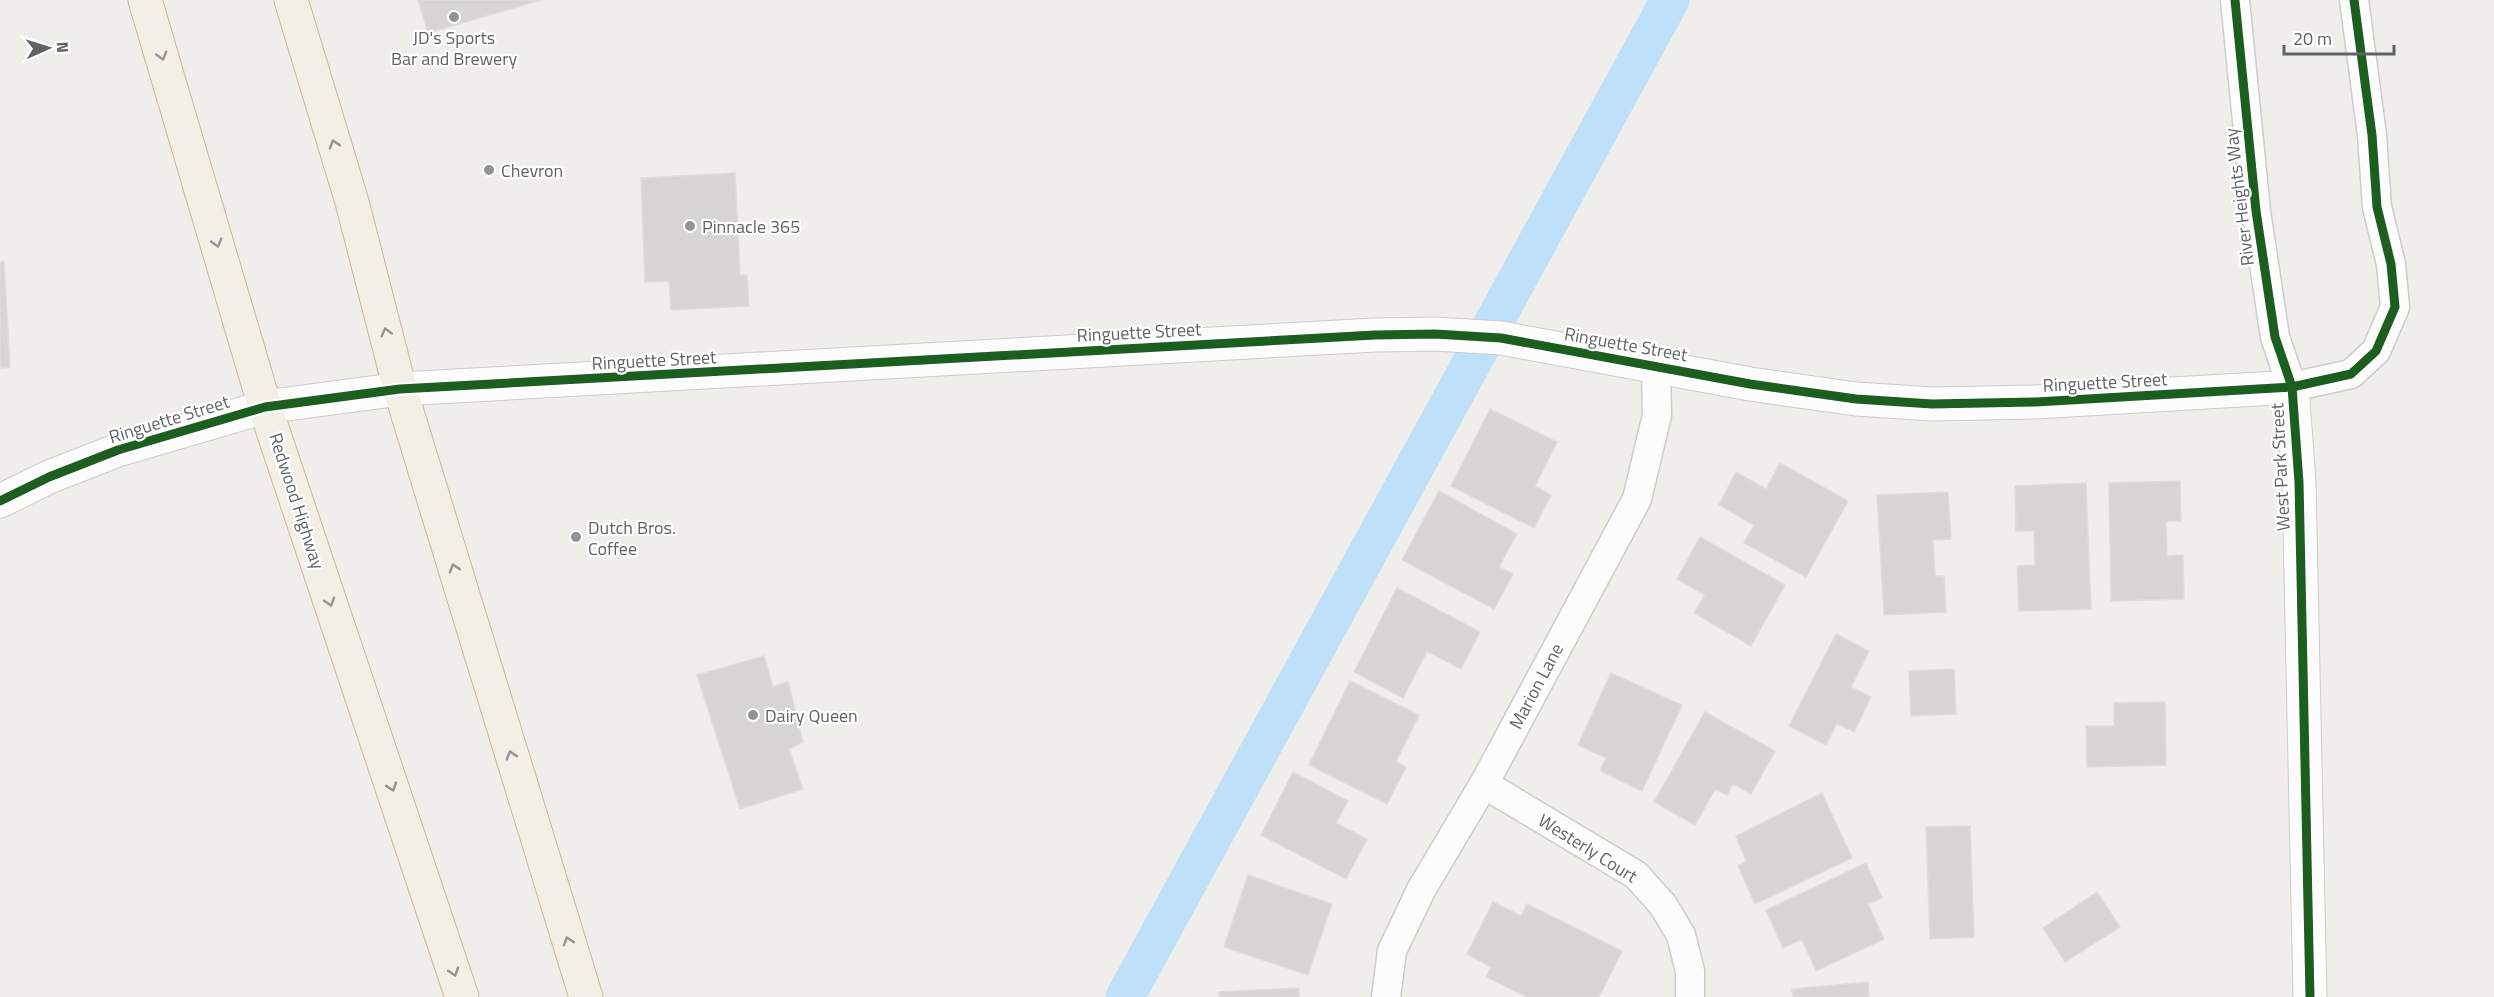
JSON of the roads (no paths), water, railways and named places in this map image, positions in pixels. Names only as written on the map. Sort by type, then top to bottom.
[{"type":"highway","name":"Redwood Highway","points":[[145,0],[265,407],[462,997]]},
{"type":"highway","points":[[291,0],[352,202],[400,389],[586,997]]},
{"type":"street","name":"River Heights Way","points":[[2235,0],[2256,210],[2275,337],[2292,387]]},
{"type":"street","name":"West Park Street","points":[[2310,997],[2299,482],[2292,387],[2351,374],[2376,351],[2395,307],[2391,264],[2377,207],[2372,135],[2354,0]]},
{"type":"street","name":"Ringuette Street","points":[[0,501],[49,477],[118,450],[265,407],[400,389],[1375,335],[1435,334],[1501,338],[1750,384],[1856,399],[1932,404],[2036,402],[2292,387]]},
{"type":"street","name":"Marion Lane","points":[[1386,997],[1392,951],[1421,890],[1484,784],[1637,499],[1657,415],[1656,366]]},
{"type":"street","name":"Westerly Court","points":[[1484,784],[1636,875],[1663,905],[1682,935],[1690,971],[1690,997]]},
{"type":"waterway","points":[[1125,997],[1670,0]]},
{"type":"place","name":"JD's Sports Bar and Brewery","points":[[454,17]]},
{"type":"place","name":"Chevron","points":[[489,170]]},
{"type":"place","name":"Pinnacle 365","points":[[690,226]]},
{"type":"place","name":"Dutch Bros. Coffee","points":[[576,537]]},
{"type":"place","name":"Dairy Queen","points":[[753,715]]}]
